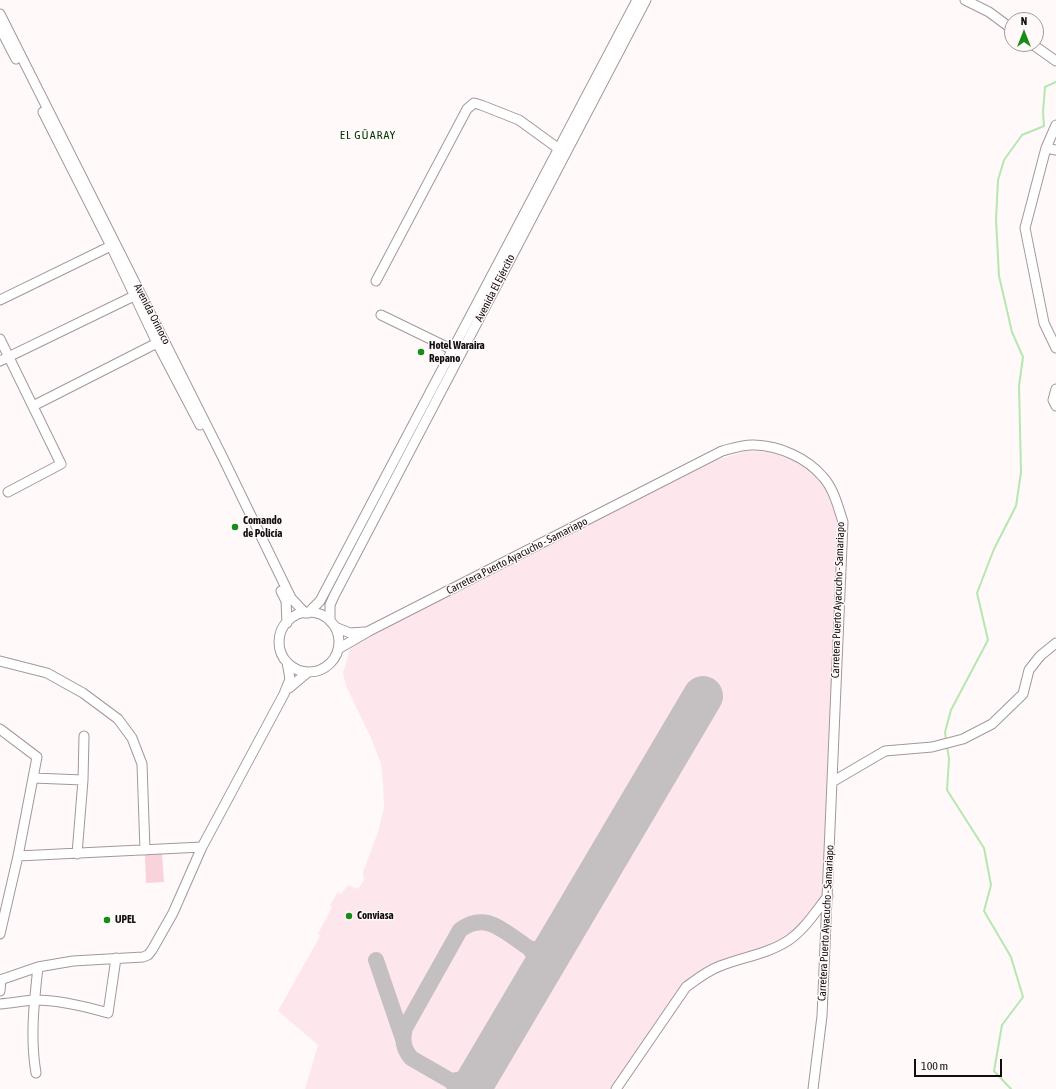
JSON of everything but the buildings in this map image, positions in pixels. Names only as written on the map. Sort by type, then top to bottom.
[{"type":"street","name":"Avenida El Ejército","points":[[307,613],[320,601],[637,0]]},
{"type":"street","name":"Avenida El Ejército","points":[[332,624],[330,605],[334,596],[646,0]]},
{"type":"street","points":[[965,0],[989,12],[1004,23]]},
{"type":"street","name":"Avenida Orinoco","points":[[0,14],[114,245],[134,296],[157,343],[249,521],[286,601],[287,623]]},
{"type":"street","name":"Avenida Orinoco","points":[[0,28],[114,245],[222,456],[291,598],[307,613]]},
{"type":"street","points":[[1043,52],[1056,61]]},
{"type":"street","points":[[376,281],[467,109],[474,103],[518,120],[559,149]]},
{"type":"street","points":[[1056,125],[1046,148],[1025,228],[1044,323],[1056,348]]},
{"type":"street","points":[[1046,148],[1056,150]]},
{"type":"street","points":[[0,300],[114,245]]},
{"type":"street","points":[[0,362],[8,356],[134,296]]},
{"type":"street","points":[[381,316],[453,350]]},
{"type":"street","points":[[0,339],[61,464],[8,492]]},
{"type":"street","points":[[33,406],[157,343]]},
{"type":"street","points":[[1056,389],[1053,400],[1056,406]]},
{"type":"street","name":"Carretera Puerto Ayacucho - Samariapo","points":[[338,649],[369,631],[722,451],[755,444],[791,453],[809,464],[824,477],[836,498],[843,522],[822,1016],[813,1089]]},
{"type":"street","points":[[307,613],[320,615],[332,624],[338,634],[338,649],[333,661],[328,666],[314,672],[308,672],[296,669],[287,662],[282,655],[280,642],[282,630],[295,616],[307,613]]},
{"type":"street","name":"Carretera Puerto Ayacucho - Samariapo","points":[[332,624],[350,633],[369,631]]},
{"type":"street","points":[[832,782],[885,751],[932,746],[963,740],[992,724],[1023,694],[1029,670],[1040,656],[1056,643]]},
{"type":"street","points":[[0,661],[47,673],[83,693],[118,719],[132,738],[142,764],[144,850]]},
{"type":"street","points":[[0,991],[1,980],[38,967],[73,961],[143,957],[152,950],[176,906],[202,847],[284,694],[290,679],[287,662]]},
{"type":"street","points":[[284,694],[295,681],[308,672]]},
{"type":"street","points":[[0,729],[37,757],[18,856],[0,934]]},
{"type":"street","points":[[77,854],[83,780],[84,736]]},
{"type":"street","points":[[33,778],[83,780]]},
{"type":"street","points":[[18,856],[202,847]]},
{"type":"street","points":[[616,1089],[686,987],[700,976],[720,966],[775,948],[790,939],[806,924],[828,896]]},
{"type":"street","points":[[0,1004],[34,1000],[59,1002],[84,1006],[108,1013],[116,958]]},
{"type":"street","points":[[36,1073],[32,1052],[34,1000],[38,967]]},
{"type":"shaded area","points":[[747,451],[769,452],[791,459],[810,469],[826,485],[834,503],[838,527],[823,896],[806,920],[786,937],[694,977],[613,1089],[305,1089],[318,1045],[278,1011],[320,936],[318,934],[332,907],[330,905],[338,892],[341,894],[348,885],[358,889],[364,880],[363,872],[378,832],[384,808],[381,764],[371,738],[346,686],[343,673],[350,649],[374,633],[716,460]]},
{"type":"shaded area","points":[[162,854],[164,882],[146,883],[145,855]]},
{"type":"waterway","points":[[946,741],[945,732],[951,710],[988,640],[977,593],[994,549],[1016,506],[1021,472],[1019,386],[1023,357],[1012,332],[999,276],[996,220],[998,180],[1004,160],[1022,135],[1044,126],[1043,112],[1045,87],[1056,82]]},
{"type":"waterway","points":[[947,746],[949,759],[947,790],[984,848],[991,885],[984,911],[1011,957],[1023,997],[1002,1025],[994,1071],[1011,1089]]},
{"type":"taxiway","points":[[457,1089],[451,1081],[411,1058],[406,1051],[403,1040],[405,1028],[460,930],[468,925],[484,922],[498,927],[526,947],[532,949],[549,946],[558,941]]},
{"type":"taxiway","points":[[530,949],[536,962],[537,977]]},
{"type":"taxiway","points":[[376,960],[403,1039]]},
{"type":"taxiway","points":[[451,1081],[467,1078],[482,1070]]},
{"type":"runway","points":[[471,1089],[703,696]]},
{"type":"place","name":"Hotel Waraira Repano","points":[[421,352]]},
{"type":"place","name":"Comando de Policía","points":[[235,527]]},
{"type":"place","name":"Conviasa","points":[[349,916]]},
{"type":"place","name":"UPEL","points":[[107,920]]},
{"type":"district","name":"EL GÜARAY","points":[[368,135]]}]
